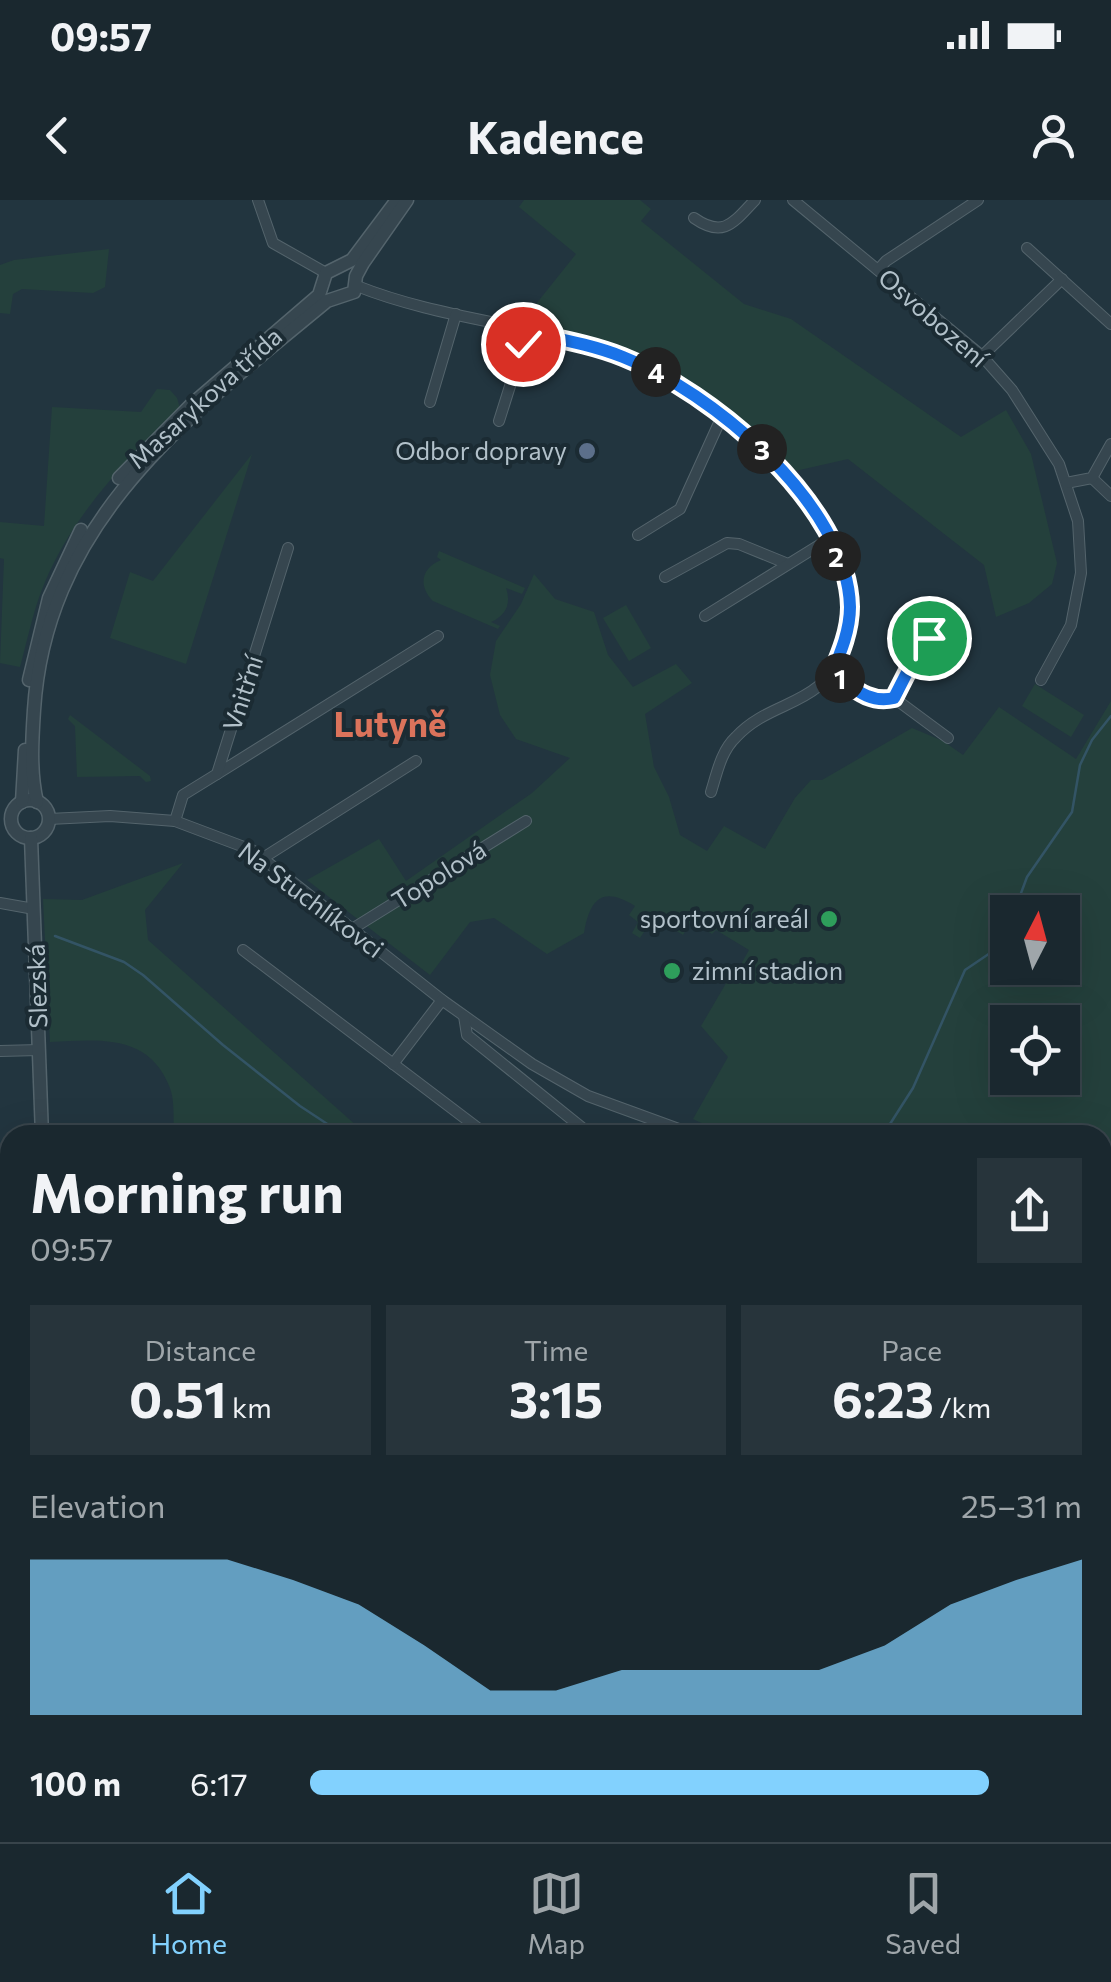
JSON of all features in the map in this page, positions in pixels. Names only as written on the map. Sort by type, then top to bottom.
[{"type":"street","points":[[258,200],[273,243],[325,279],[336,298],[348,297],[408,200]]},
{"type":"street","points":[[325,279],[334,266],[344,265],[364,246],[396,200]]},
{"type":"street","points":[[694,218],[718,229],[732,224],[755,200]]},
{"type":"street","name":"Osvobození","points":[[793,200],[982,356],[1012,390],[1059,464],[1082,547],[1078,598],[1071,625],[1040,680]]},
{"type":"street","points":[[878,270],[978,200]]},
{"type":"street","points":[[1028,248],[1111,324]]},
{"type":"street","points":[[344,265],[357,281],[456,314],[624,357],[665,377],[723,414],[778,464],[816,516],[846,579],[850,604],[842,648],[832,673],[813,693],[748,726],[735,737],[726,750],[712,792]]},
{"type":"street","name":"Masarykova třída","points":[[22,802],[26,696],[35,644],[55,581],[83,528],[148,444],[301,312],[320,294],[325,279]]},
{"type":"street","points":[[982,356],[1062,279]]},
{"type":"street","name":"Masarykova třída","points":[[38,802],[34,726],[42,656],[58,597],[90,532],[153,453],[317,310],[336,298]]},
{"type":"street","points":[[430,402],[456,314]]},
{"type":"street","points":[[499,421],[527,332]]},
{"type":"street","points":[[638,535],[680,508],[723,414]]},
{"type":"street","points":[[1066,483],[1092,478],[1111,444]]},
{"type":"street","points":[[1092,478],[1111,496]]},
{"type":"street","points":[[704,616],[828,539]]},
{"type":"street","points":[[665,577],[727,544],[738,544],[788,564]]},
{"type":"street","name":"Vnitřní","points":[[216,774],[288,548]]},
{"type":"street","points":[[175,821],[183,795],[438,636]]},
{"type":"street","points":[[894,698],[921,645],[929,638]]},
{"type":"street","points":[[832,673],[868,698],[894,698],[948,738]]},
{"type":"street","points":[[263,858],[416,761]]},
{"type":"street","points":[[22,802],[38,802],[49,818],[42,834],[31,838],[6,819],[22,802]]},
{"type":"street","name":"Na Stuchlíkovci","points":[[49,818],[110,816],[175,821],[228,839],[263,858],[442,1000],[532,1064],[574,1088],[669,1125]]},
{"type":"street","name":"Topolová","points":[[352,929],[526,821]]},
{"type":"street","name":"Slezská","points":[[31,838],[42,1125]]},
{"type":"street","points":[[0,903],[34,909]]},
{"type":"street","points":[[243,950],[474,1125]]},
{"type":"street","points":[[393,1064],[442,1000]]},
{"type":"street","name":"Na Stuchlíkovci","points":[[464,1016],[467,1036],[578,1125]]},
{"type":"street","points":[[0,1051],[39,1050]]},
{"type":"green space","points":[[524,200],[640,200],[651,209],[641,221],[744,304],[791,319],[961,437],[1006,410],[1031,454],[1057,563],[1052,584],[1029,603],[996,617],[984,565],[848,459],[795,471],[743,421],[662,366],[524,319],[576,254],[519,207]]},
{"type":"green space","points":[[109,249],[105,287],[93,293],[22,289],[13,294],[10,314],[0,313],[0,265]]},
{"type":"green space","points":[[157,389],[170,390],[180,408],[100,492],[67,540],[41,592],[20,667],[0,663],[4,559],[0,558],[0,522],[44,526],[52,407],[141,412]]},
{"type":"green space","points":[[252,454],[186,664],[110,638],[130,572],[153,581]]},
{"type":"green space","points":[[439,551],[525,588],[522,594],[506,588],[506,608],[491,622],[500,626],[498,629],[433,601],[428,595],[424,578],[429,568],[441,560],[437,557]]},
{"type":"green space","points":[[534,574],[555,599],[594,612],[608,655],[633,687],[676,664],[692,683],[645,714],[654,767],[669,797],[680,835],[707,851],[724,826],[765,849],[795,798],[811,780],[822,780],[912,728],[943,741],[963,755],[999,707],[1076,759],[1111,701],[1111,1125],[705,1125],[693,1119],[728,1057],[701,1026],[749,950],[716,930],[712,934],[691,921],[683,935],[654,917],[640,938],[632,933],[638,922],[629,915],[635,906],[614,897],[594,904],[584,933],[547,954],[494,918],[470,922],[430,975],[307,880],[379,839],[406,881],[532,793],[570,758],[516,739],[500,715],[490,675],[496,641],[521,604]]},
{"type":"green space","points":[[626,605],[651,648],[629,661],[603,618]]},
{"type":"green space","points":[[1035,684],[1084,715],[1071,737],[1022,706]]},
{"type":"green space","points":[[70,715],[150,776],[151,781],[140,776],[77,777],[75,726],[68,719]]},
{"type":"green space","points":[[183,863],[145,910],[148,940],[356,1125],[174,1125],[170,1088],[149,1057],[136,1049],[104,1041],[50,1042],[43,899],[82,900]]},
{"type":"waterway","points":[[1020,895],[1027,877],[1072,812],[1080,765],[1092,740],[1111,716]]},
{"type":"waterway","points":[[55,936],[124,962],[143,975],[223,1045],[329,1125]]},
{"type":"waterway","points":[[889,1125],[913,1088],[965,970],[990,953]]},
{"type":"place","name":"Odbor dopravy","points":[[587,451]]},
{"type":"place","name":"sportovní areál","points":[[829,919]]},
{"type":"place","name":"zimní stadion","points":[[672,971]]},
{"type":"district","name":"Lutyně","points":[[390,725]]},
{"type":"route","points":[[523,344],[527,332],[624,357],[696,395],[738,426],[778,464],[816,516],[846,579],[850,618],[832,673],[868,698],[894,698],[921,645],[929,638]]}]
